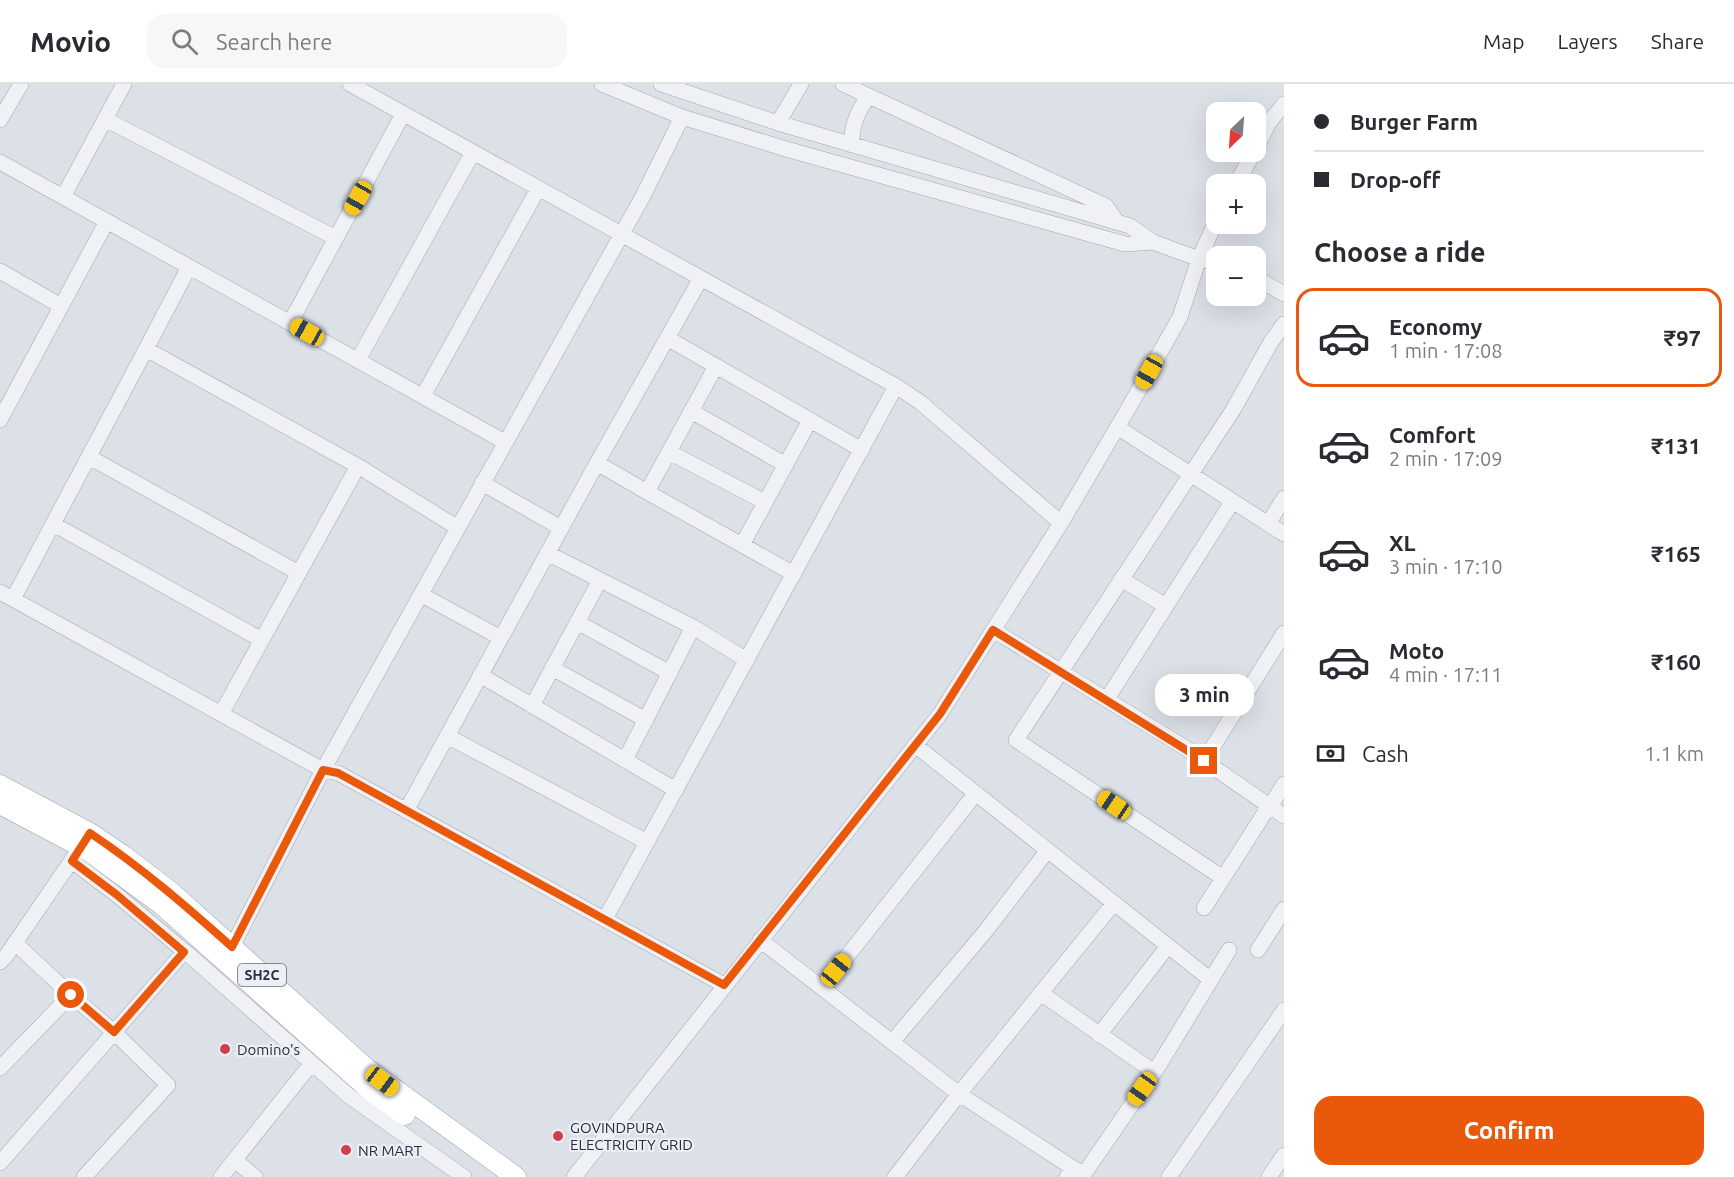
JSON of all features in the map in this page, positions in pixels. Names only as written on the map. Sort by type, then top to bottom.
[{"type":"main road","name":"SH2C","points":[[0,785],[162,905],[371,1090],[493,1177]]},
{"type":"main road","name":"SH2C","points":[[0,804],[81,847],[124,856],[171,892],[367,1070],[516,1177]]},
{"type":"street","points":[[0,120],[21,84]]},
{"type":"street","points":[[63,197],[124,84]]},
{"type":"street","points":[[350,84],[896,386],[920,402],[1061,523]]},
{"type":"street","points":[[602,84],[682,117],[872,174],[1125,244],[1154,242]]},
{"type":"street","points":[[651,104],[660,84],[778,123],[1130,226],[1154,242],[1206,260]]},
{"type":"street","points":[[778,123],[801,84]]},
{"type":"street","points":[[843,84],[1106,206],[1117,222]]},
{"type":"street","points":[[852,145],[856,118],[869,96]]},
{"type":"street","points":[[1266,129],[1284,104]]},
{"type":"street","points":[[290,323],[403,114]]},
{"type":"street","points":[[232,947],[323,770],[643,196],[682,117]]},
{"type":"street","points":[[105,119],[336,238]]},
{"type":"street","points":[[358,360],[473,152]]},
{"type":"street","points":[[0,162],[505,442]]},
{"type":"street","points":[[423,396],[538,189]]},
{"type":"street","points":[[0,420],[107,221]]},
{"type":"street","points":[[574,1177],[940,714],[1061,523],[1180,317],[1211,234]]},
{"type":"street","points":[[189,267],[53,524],[6,595],[323,770],[338,773],[724,985]]},
{"type":"street","points":[[0,271],[61,306]]},
{"type":"street","points":[[406,811],[701,278]]},
{"type":"street","points":[[1266,284],[1284,294]]},
{"type":"street","points":[[1223,878],[1016,740],[1233,410],[1284,324]]},
{"type":"street","points":[[667,338],[862,450]]},
{"type":"street","points":[[146,349],[358,466],[458,528]]},
{"type":"street","points":[[647,492],[716,366]]},
{"type":"street","points":[[605,919],[896,386]]},
{"type":"street","points":[[691,411],[786,465]]},
{"type":"street","points":[[742,545],[810,420]]},
{"type":"street","points":[[1117,427],[1284,534]]},
{"type":"street","points":[[669,452],[765,502]]},
{"type":"street","points":[[88,457],[299,573]]},
{"type":"street","points":[[597,463],[794,574]]},
{"type":"street","points":[[221,714],[358,466]]},
{"type":"street","points":[[482,483],[561,528]]},
{"type":"street","points":[[1268,524],[1284,498]]},
{"type":"street","points":[[1107,699],[1233,502]]},
{"type":"street","points":[[53,524],[262,640]]},
{"type":"street","points":[[547,553],[693,627],[747,660]]},
{"type":"street","points":[[1121,579],[1166,606]]},
{"type":"street","points":[[532,706],[600,580]]},
{"type":"street","points":[[422,595],[501,638]]},
{"type":"street","points":[[577,622],[670,673]]},
{"type":"street","points":[[625,760],[693,627]]},
{"type":"street","points":[[993,630],[1107,699],[1284,816]]},
{"type":"street","points":[[1204,761],[1284,633]]},
{"type":"street","points":[[552,668],[646,720]]},
{"type":"street","points":[[480,675],[676,790]]},
{"type":"street","points":[[447,736],[647,842]]},
{"type":"street","points":[[915,745],[1211,980]]},
{"type":"street","points":[[1204,908],[1284,784]]},
{"type":"street","points":[[822,988],[976,793]]},
{"type":"street","points":[[0,962],[81,847],[117,895],[311,1064],[349,1096],[464,1177]]},
{"type":"street","points":[[892,1042],[984,933],[1048,850]]},
{"type":"street","points":[[894,1177],[1114,903]]},
{"type":"street","points":[[1258,950],[1284,909]]},
{"type":"street","points":[[760,940],[959,1094],[1078,1174],[1154,1072],[1229,950]]},
{"type":"street","points":[[15,943],[114,1032],[168,1085],[84,1177]]},
{"type":"street","points":[[1099,1035],[1168,946]]},
{"type":"street","points":[[0,1163],[184,952]]},
{"type":"street","points":[[1042,994],[1154,1072]]},
{"type":"street","points":[[0,1068],[71,995]]},
{"type":"street","points":[[1169,1177],[1284,1010]]},
{"type":"street","points":[[221,1177],[311,1064]]},
{"type":"street","points":[[1269,1177],[1284,1155]]},
{"type":"street","points":[[235,1161],[255,1177]]},
{"type":"place","name":"Domino's","points":[[225,1049]]},
{"type":"place","name":"GOVINDPURA ELECTRICITY GRID","points":[[558,1136]]},
{"type":"place","name":"NR MART","points":[[346,1150]]},
{"type":"route","points":[[71,995],[114,1032],[184,952],[117,895],[72,861],[90,833],[171,892],[232,947],[323,770],[338,773],[724,985],[940,714],[993,630],[1204,761]]}]
